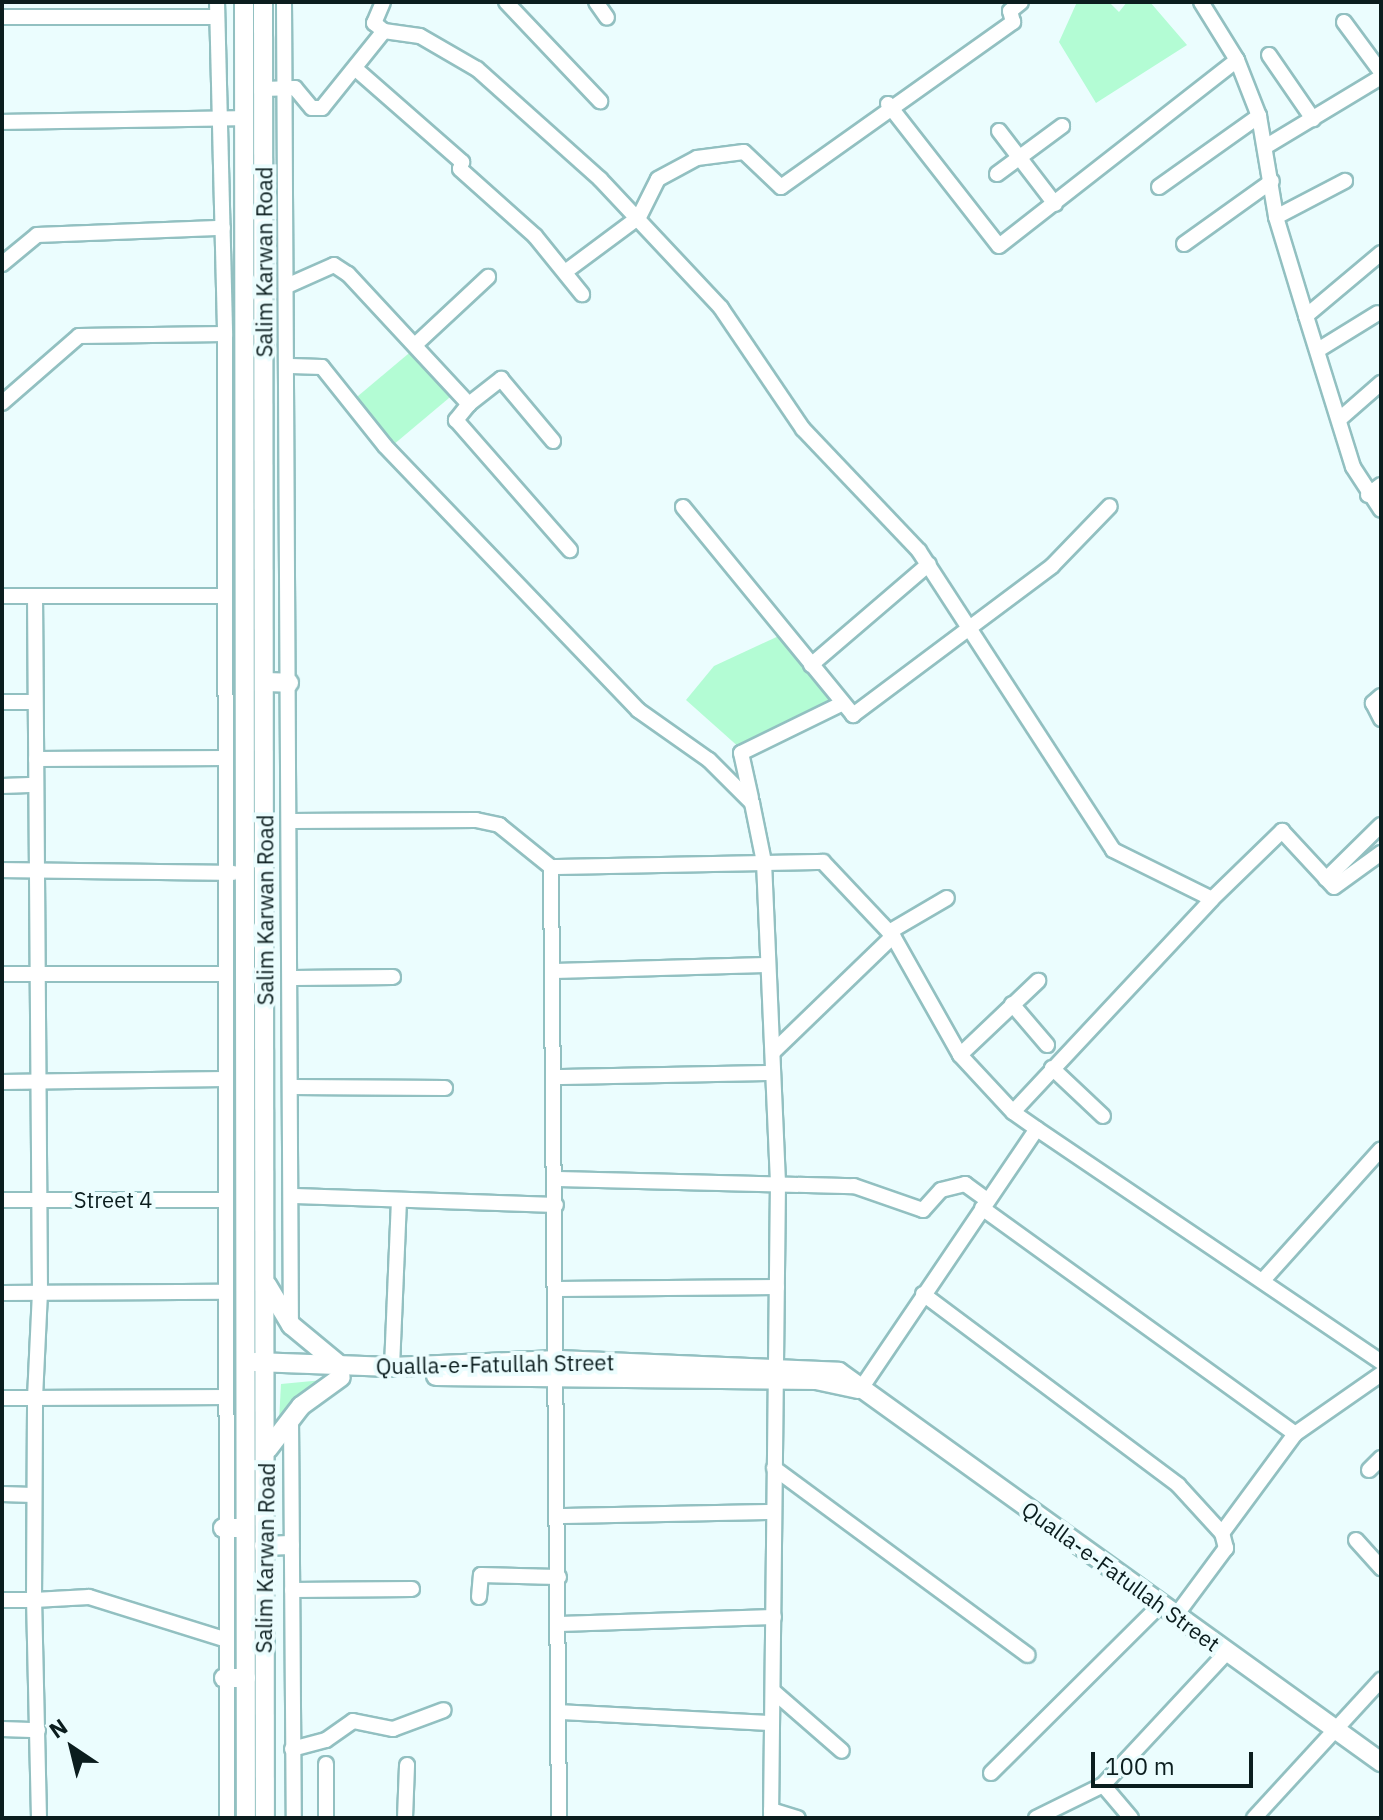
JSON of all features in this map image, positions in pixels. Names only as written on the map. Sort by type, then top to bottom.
[{"type":"main road","name":"Salim Karwan Road","points":[[244,2],[244,118],[256,549],[266,682],[265,1818]]},
{"type":"main road","name":"Salim Karwan Road","points":[[246,1818],[247,871],[256,549],[263,2]]},
{"type":"main road","points":[[266,682],[289,683]]},
{"type":"main road","points":[[265,1282],[291,1325],[340,1371],[291,1415],[266,1452]]},
{"type":"main road","name":"Qualla-e-Fatullah Street","points":[[340,1371],[392,1367],[774,1372],[822,1366],[1381,1762]]},
{"type":"main road","name":"Qualla-e-Fatullah Street","points":[[245,1368],[340,1371],[558,1369]]},
{"type":"main road","points":[[223,1528],[245,1528]]},
{"type":"main road","points":[[264,1546],[290,1545]]},
{"type":"main road","points":[[224,1678],[246,1678]]},
{"type":"street","points":[[284,2],[291,366],[289,683],[295,1196],[291,1325]]},
{"type":"street","points":[[383,2],[374,23],[384,31],[420,36],[477,69],[639,217],[721,308],[803,429],[929,564],[1113,850],[1212,899]]},
{"type":"street","points":[[506,2],[600,101]]},
{"type":"street","points":[[596,2],[607,18]]},
{"type":"street","points":[[565,272],[639,217],[658,179],[708,155],[744,152],[781,187],[888,104],[1013,22],[1010,11],[1021,2]]},
{"type":"street","points":[[1201,2],[1237,60],[1259,116],[1276,217],[1306,316],[1368,495],[1381,510]]},
{"type":"street","points":[[2,17],[217,10],[225,334],[225,1292],[221,1397],[227,1818]]},
{"type":"street","points":[[1265,147],[1381,74],[1344,22]]},
{"type":"street","points":[[263,89],[285,88],[322,108],[357,70],[384,31]]},
{"type":"street","points":[[1269,55],[1313,119]]},
{"type":"street","points":[[888,104],[996,245],[1055,204],[1237,60]]},
{"type":"street","points":[[357,70],[463,163],[460,169],[565,272],[582,294]]},
{"type":"street","points":[[1159,187],[1259,116]]},
{"type":"street","points":[[2,122],[244,118]]},
{"type":"street","points":[[997,174],[1062,126]]},
{"type":"street","points":[[999,131],[1055,204]]},
{"type":"street","points":[[1184,244],[1272,181]]},
{"type":"street","points":[[1276,217],[1345,181]]},
{"type":"street","points":[[2,264],[37,235],[223,228]]},
{"type":"street","points":[[1306,316],[1381,253]]},
{"type":"street","points":[[289,285],[334,265],[469,404]]},
{"type":"street","points":[[415,345],[488,277]]},
{"type":"street","points":[[1318,350],[1378,313]]},
{"type":"street","points":[[2,403],[79,336],[225,334]]},
{"type":"street","points":[[291,366],[322,367],[385,446],[638,710],[709,760],[752,803]]},
{"type":"street","points":[[553,441],[501,379],[469,404],[456,420],[570,550]]},
{"type":"street","points":[[1342,417],[1381,383]]},
{"type":"street","points":[[1368,495],[1381,485]]},
{"type":"street","points":[[683,507],[853,715],[1052,566],[1110,506]]},
{"type":"street","points":[[811,665],[929,564]]},
{"type":"street","points":[[2,596],[223,596]]},
{"type":"street","points":[[35,596],[40,1293],[33,1495],[39,1818]]},
{"type":"street","points":[[1381,696],[1373,703],[1381,719]]},
{"type":"street","points":[[2,702],[35,702]]},
{"type":"street","points":[[798,1818],[771,1814],[778,1182],[764,862],[741,753],[841,704]]},
{"type":"street","points":[[36,759],[226,758]]},
{"type":"street","points":[[2,786],[36,785]]},
{"type":"street","points":[[291,821],[476,820],[499,825],[551,867],[823,862],[891,934],[960,1055],[1013,1112],[1265,1278],[1381,1362]]},
{"type":"street","points":[[1326,879],[1381,825]]},
{"type":"street","points":[[1013,1112],[1212,899],[1282,831],[1336,886],[1381,853]]},
{"type":"street","points":[[551,867],[558,1179],[559,1818]]},
{"type":"street","points":[[2,870],[225,874],[247,871]]},
{"type":"street","points":[[773,1053],[781,1038],[891,934],[947,898]]},
{"type":"street","points":[[553,971],[767,965]]},
{"type":"street","points":[[2,974],[226,974]]},
{"type":"street","points":[[294,978],[393,977]]},
{"type":"street","points":[[960,1055],[1038,981]]},
{"type":"street","points":[[1012,1004],[1047,1045]]},
{"type":"street","points":[[1052,1068],[1103,1116]]},
{"type":"street","points":[[556,1077],[773,1073]]},
{"type":"street","points":[[2,1082],[225,1079]]},
{"type":"street","points":[[293,1087],[445,1088]]},
{"type":"street","points":[[860,1390],[1037,1129]]},
{"type":"street","points":[[1265,1278],[1381,1149]]},
{"type":"street","points":[[558,1179],[854,1186],[923,1210],[951,1186],[965,1184],[984,1204],[1295,1434]]},
{"type":"street","points":[[295,1196],[556,1205]]},
{"type":"street","name":"Street 4","points":[[2,1200],[225,1200]]},
{"type":"street","points":[[392,1367],[399,1201]]},
{"type":"street","points":[[558,1289],[777,1287]]},
{"type":"street","points":[[2,1293],[225,1292]]},
{"type":"street","points":[[923,1294],[1178,1485],[1222,1533],[1226,1548],[1169,1609],[991,1773]]},
{"type":"street","points":[[1222,1533],[1295,1434],[1381,1374]]},
{"type":"street","points":[[2,1398],[221,1397]]},
{"type":"street","points":[[291,1415],[294,1818]]},
{"type":"street","points":[[1369,1470],[1381,1458]]},
{"type":"street","points":[[774,1468],[1028,1655]]},
{"type":"street","points":[[2,1494],[33,1495]]},
{"type":"street","points":[[558,1516],[773,1512]]},
{"type":"street","points":[[1356,1540],[1381,1568]]},
{"type":"street","points":[[479,1597],[481,1575],[559,1577]]},
{"type":"street","points":[[292,1590],[412,1589]]},
{"type":"street","points":[[2,1600],[89,1597],[224,1639]]},
{"type":"street","points":[[559,1624],[774,1617]]},
{"type":"street","points":[[1036,1818],[1103,1785],[1227,1652]]},
{"type":"street","points":[[1254,1818],[1381,1680]]},
{"type":"street","points":[[773,1691],[842,1751]]},
{"type":"street","points":[[292,1749],[326,1740],[353,1721],[393,1729],[444,1710]]},
{"type":"street","points":[[559,1712],[772,1723]]},
{"type":"street","points":[[2,1729],[38,1730]]},
{"type":"street","points":[[326,1764],[326,1818]]},
{"type":"street","points":[[405,1818],[407,1765]]},
{"type":"street","points":[[1103,1785],[1131,1818]]},
{"type":"green space","points":[[1077,2],[1109,2],[1119,12],[1127,2],[1150,2],[1187,45],[1096,103],[1059,42]]},
{"type":"green space","points":[[414,349],[453,395],[390,448],[351,402]]},
{"type":"green space","points":[[783,634],[836,700],[741,749],[686,700],[714,666]]},
{"type":"green space","points":[[323,1380],[279,1421],[281,1384]]}]
